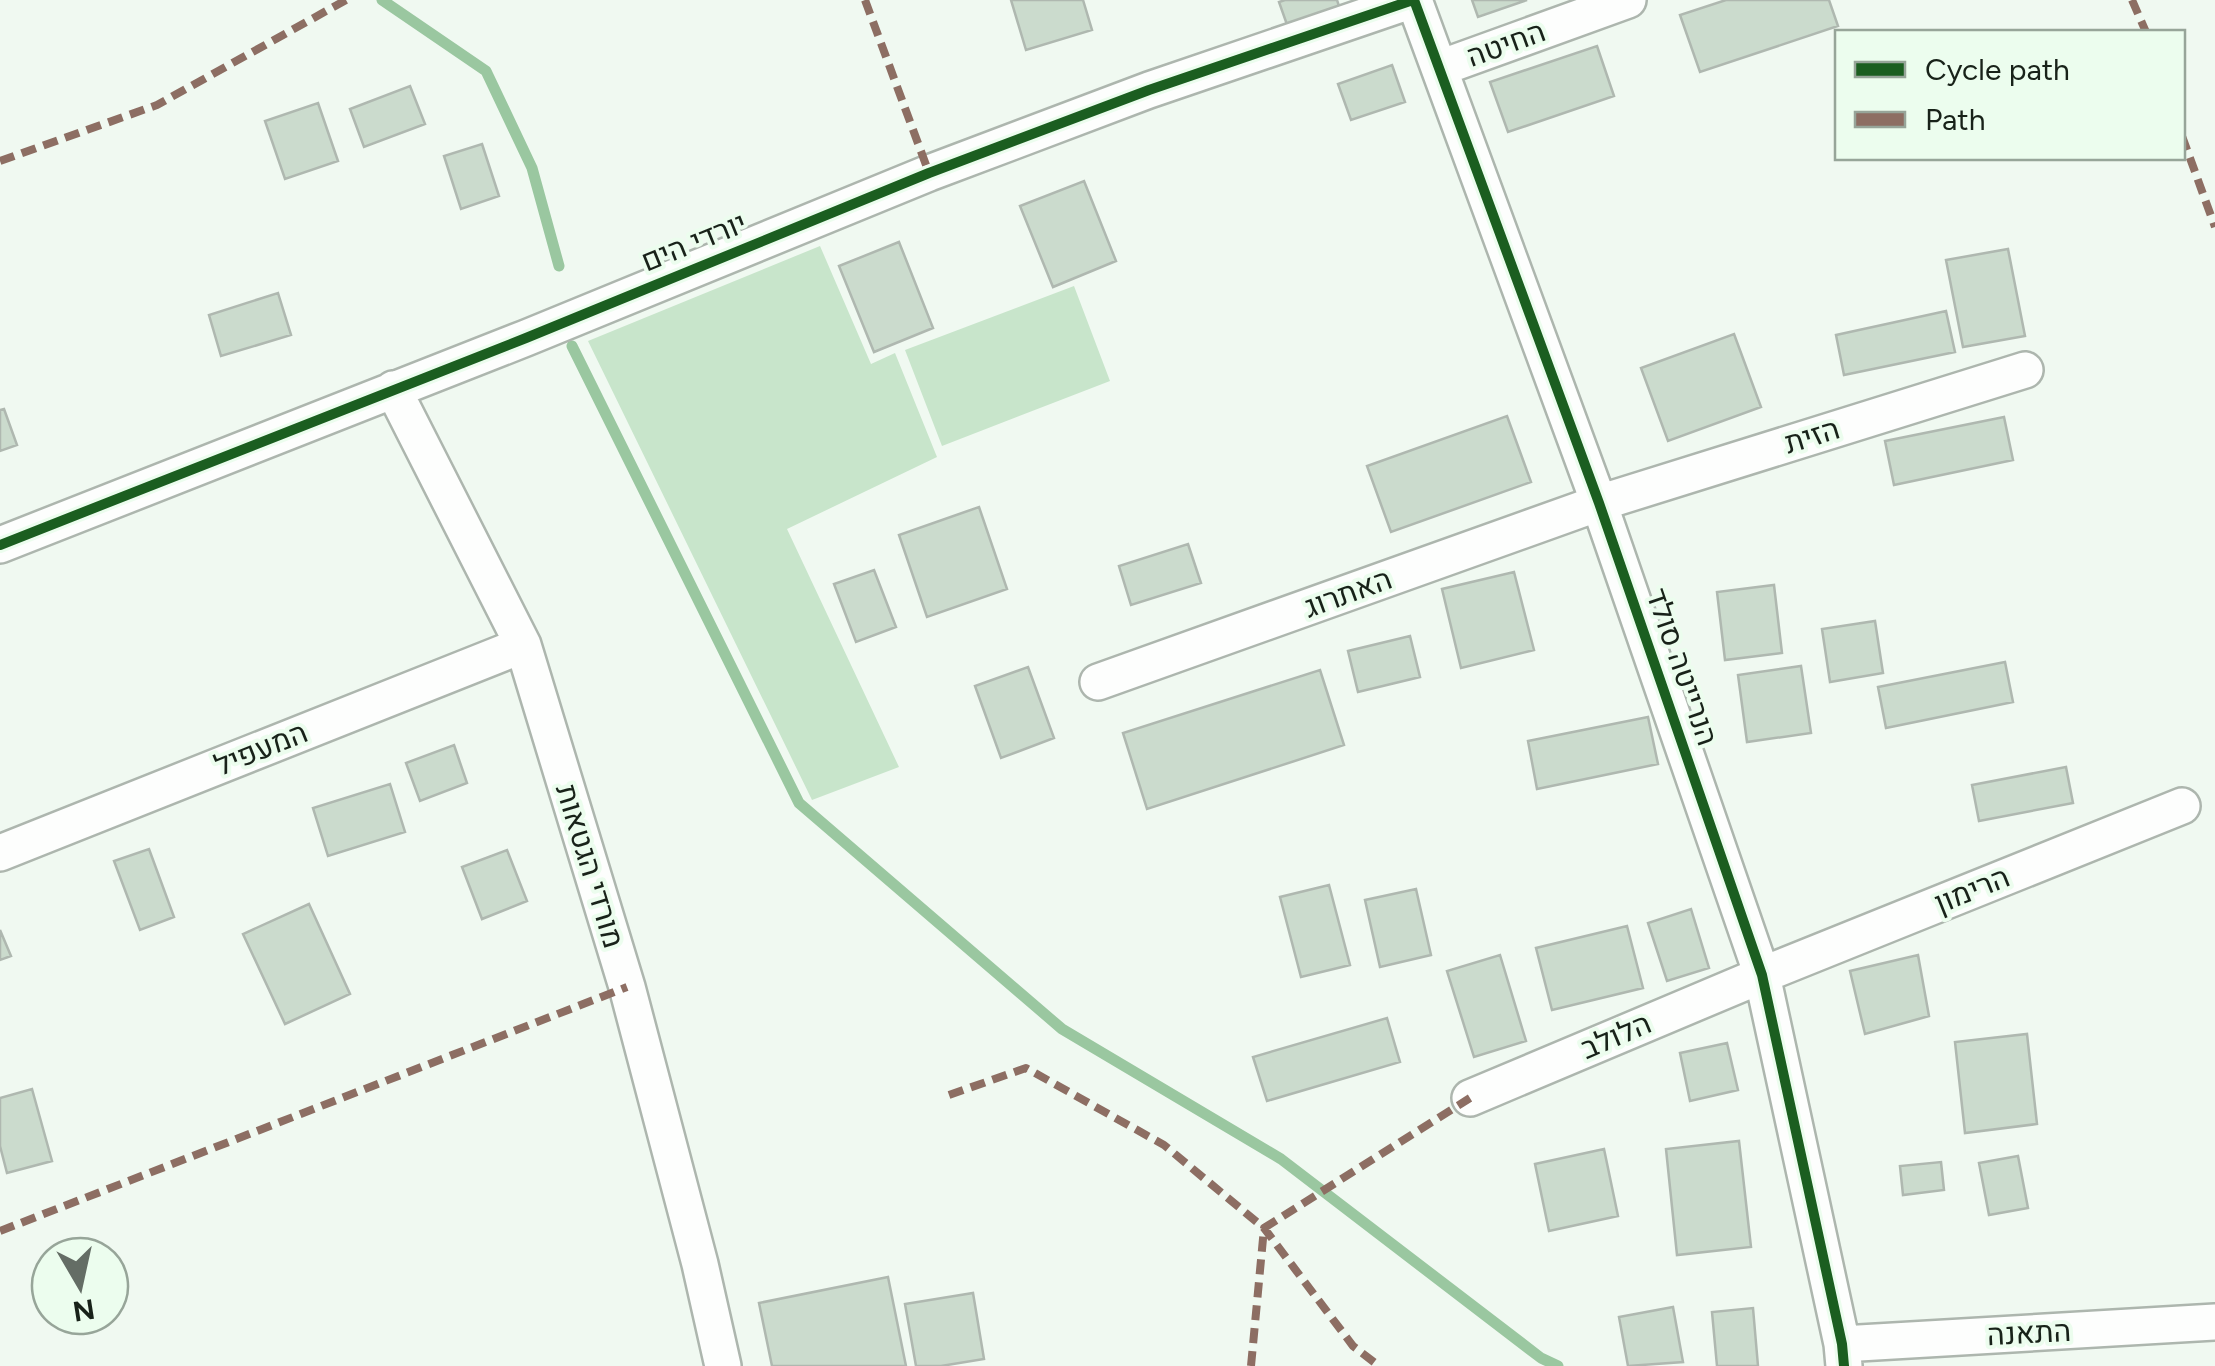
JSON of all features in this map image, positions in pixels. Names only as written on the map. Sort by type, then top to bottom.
[{"type":"street","name":"הנרייטה סולד","points":[[1414,0],[1599,503],[1762,975],[1843,1355]]},
{"type":"street","name":"יורדי הים","points":[[0,545],[929,173],[1150,90],[1414,0]]},
{"type":"street","name":"החיטה","points":[[1440,68],[1628,0]]},
{"type":"street","name":"הזית","points":[[1599,503],[2025,370]]},
{"type":"street","name":"מורדי הגטאות","points":[[394,389],[522,645],[627,987],[723,1366]]},
{"type":"street","name":"האתרוג","points":[[1098,682],[1599,503]]},
{"type":"street","name":"המעפיל","points":[[0,854],[522,645]]},
{"type":"street","name":"הרימון","points":[[1762,975],[2182,806]]},
{"type":"street","name":"הלולב","points":[[1470,1098],[1762,975]]},
{"type":"street","name":"התאנה","points":[[1843,1355],[2215,1322]]},
{"type":"green space","points":[[820,246],[871,364],[895,353],[937,457],[787,529],[899,767],[812,800],[588,341]]},
{"type":"green space","points":[[1074,286],[1110,381],[942,446],[905,350]]},
{"type":"building","points":[[1011,0],[1083,0],[1092,30],[1026,50]]},
{"type":"building","points":[[1337,0],[1343,18],[1291,36],[1279,2]]},
{"type":"building","points":[[1472,0],[1527,0],[1478,17]]},
{"type":"building","points":[[1726,0],[1829,0],[1838,26],[1700,72],[1680,15]]},
{"type":"building","points":[[1597,46],[1614,96],[1508,132],[1490,82]]},
{"type":"building","points":[[1392,65],[1405,102],[1351,120],[1338,84]]},
{"type":"building","points":[[410,86],[425,124],[364,147],[350,109]]},
{"type":"building","points":[[318,103],[338,161],[285,179],[265,121]]},
{"type":"building","points":[[482,144],[499,196],[461,209],[444,156]]},
{"type":"building","points":[[1084,181],[1116,261],[1053,287],[1020,206]]},
{"type":"building","points":[[899,242],[933,328],[874,352],[839,266]]},
{"type":"building","points":[[2008,249],[2025,336],[1963,347],[1946,260]]},
{"type":"building","points":[[278,293],[291,335],[221,356],[209,315]]},
{"type":"building","points":[[1946,311],[1955,352],[1844,375],[1836,335]]},
{"type":"building","points":[[1734,334],[1761,407],[1668,441],[1641,368]]},
{"type":"building","points":[[4,409],[17,445],[0,451],[0,410]]},
{"type":"building","points":[[1507,416],[1531,482],[1391,532],[1367,466]]},
{"type":"building","points":[[2004,417],[2013,460],[1894,485],[1885,441]]},
{"type":"building","points":[[979,507],[1007,589],[927,617],[899,535]]},
{"type":"building","points":[[1188,544],[1201,583],[1131,605],[1119,566]]},
{"type":"building","points":[[874,570],[896,627],[856,642],[834,584]]},
{"type":"building","points":[[1514,572],[1534,650],[1461,668],[1442,589]]},
{"type":"building","points":[[1774,585],[1782,653],[1725,660],[1717,592]]},
{"type":"building","points":[[1875,621],[1883,673],[1830,682],[1822,629]]},
{"type":"building","points":[[1410,636],[1420,677],[1358,692],[1348,651]]},
{"type":"building","points":[[2005,662],[2013,702],[1886,728],[1878,687]]},
{"type":"building","points":[[1801,666],[1811,733],[1747,742],[1738,675]]},
{"type":"building","points":[[1028,667],[1054,738],[1001,758],[975,686]]},
{"type":"building","points":[[1320,670],[1344,745],[1147,809],[1123,733]]},
{"type":"building","points":[[1648,717],[1658,764],[1537,789],[1528,741]]},
{"type":"building","points":[[454,745],[467,783],[420,801],[406,763]]},
{"type":"building","points":[[2066,767],[2073,803],[1979,821],[1972,785]]},
{"type":"building","points":[[390,784],[405,832],[328,856],[313,808]]},
{"type":"building","points":[[149,849],[174,917],[140,930],[114,861]]},
{"type":"building","points":[[507,850],[527,901],[482,919],[462,867]]},
{"type":"building","points":[[1329,885],[1350,965],[1301,977],[1280,897]]},
{"type":"building","points":[[1416,889],[1431,955],[1380,967],[1365,900]]},
{"type":"building","points":[[309,904],[350,994],[285,1024],[243,934]]},
{"type":"building","points":[[1691,909],[1709,968],[1667,981],[1648,923]]},
{"type":"building","points":[[1627,926],[1643,988],[1552,1010],[1536,948]]},
{"type":"building","points":[[0,930],[11,956],[0,960]]},
{"type":"building","points":[[1500,955],[1526,1041],[1474,1057],[1447,971]]},
{"type":"building","points":[[1918,955],[1929,1016],[1865,1034],[1850,971]]},
{"type":"building","points":[[1387,1018],[1400,1062],[1267,1101],[1253,1057]]},
{"type":"building","points":[[2027,1034],[2037,1124],[1965,1133],[1955,1042]]},
{"type":"building","points":[[1727,1043],[1738,1090],[1690,1101],[1680,1053]]},
{"type":"building","points":[[32,1089],[52,1161],[7,1173],[0,1146],[0,1098]]},
{"type":"building","points":[[1739,1141],[1751,1247],[1677,1255],[1666,1149]]},
{"type":"building","points":[[1604,1149],[1618,1216],[1549,1231],[1535,1164]]},
{"type":"building","points":[[2018,1156],[2028,1208],[1989,1215],[1979,1163]]},
{"type":"building","points":[[1941,1162],[1944,1190],[1903,1195],[1900,1166]]},
{"type":"building","points":[[888,1277],[906,1366],[772,1366],[759,1303]]},
{"type":"building","points":[[973,1293],[984,1359],[916,1366],[905,1304]]},
{"type":"building","points":[[1673,1307],[1683,1362],[1628,1366],[1619,1317]]},
{"type":"building","points":[[1753,1308],[1758,1366],[1717,1366],[1712,1312]]},
{"type":"waterway","points":[[382,0],[486,71],[532,168],[559,266]]},
{"type":"waterway","points":[[572,346],[799,803],[1062,1029],[1281,1159],[1541,1358],[1558,1366]]},
{"type":"marked path","points":[[0,161],[157,105],[346,0]]},
{"type":"marked path","points":[[865,0],[929,173]]},
{"type":"marked path","points":[[2132,0],[2145,30]]},
{"type":"marked path","points":[[2185,144],[2215,227]]},
{"type":"marked path","points":[[0,1231],[627,987]]},
{"type":"marked path","points":[[949,1095],[1026,1068],[1164,1145],[1264,1228],[1353,1346],[1379,1366]]},
{"type":"marked path","points":[[1251,1366],[1264,1228],[1470,1098]]},
{"type":"cycle path","points":[[0,545],[526,338],[929,173],[1149,90],[1413,0]]},
{"type":"cycle path","points":[[1414,0],[1599,503],[1762,975],[1844,1366]]}]
